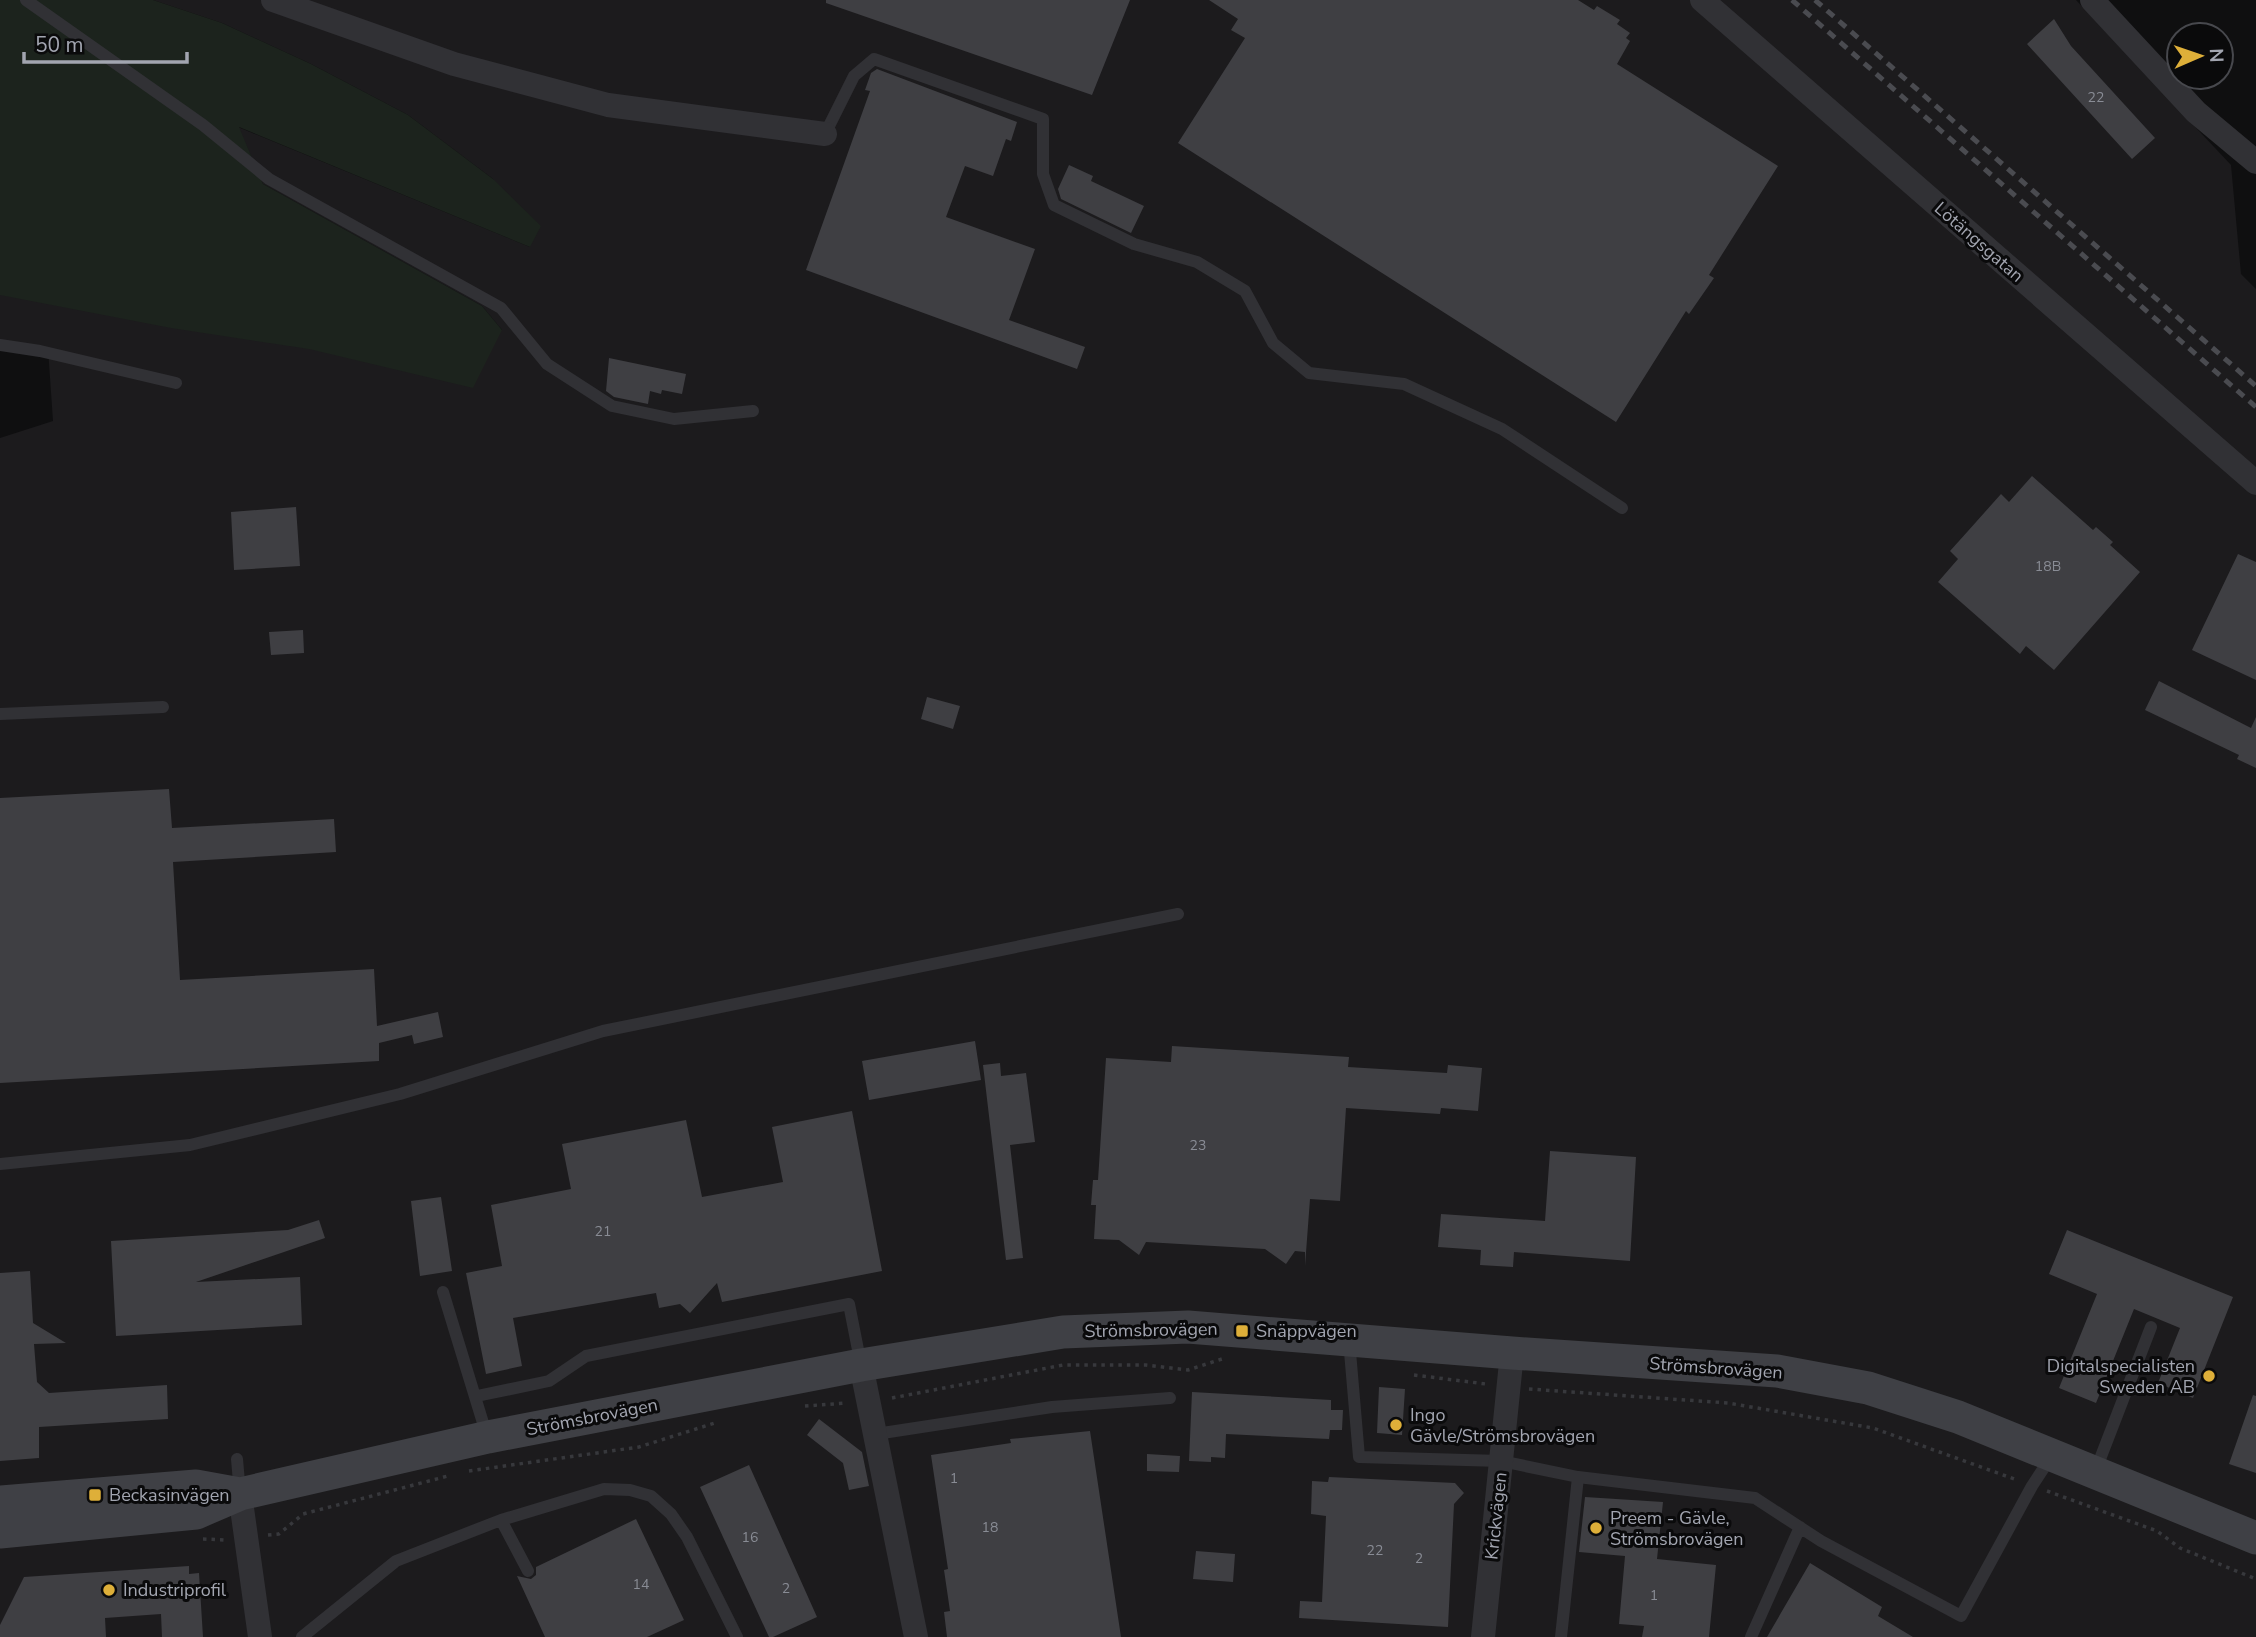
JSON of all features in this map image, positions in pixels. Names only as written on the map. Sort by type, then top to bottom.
[{"type":"main road","name":"Strömsbrovägen","points":[[0,1531],[195,1513],[240,1494],[488,1437],[861,1365],[1063,1332],[1188,1327],[1777,1371],[1868,1388],[1958,1417],[2256,1538]]},
{"type":"main road","name":"Strömsbrovägen","points":[[0,1502],[196,1486],[240,1494]]},
{"type":"street","points":[[273,0],[454,64],[608,105],[825,134]]},
{"type":"street","name":"Lötängsgatan","points":[[1702,0],[2256,483]]},
{"type":"street","points":[[2092,0],[2196,112],[2256,162]]},
{"type":"street","name":"Krickvägen","points":[[1483,1637],[1512,1353]]},
{"type":"street","points":[[861,1365],[916,1637]]},
{"type":"street","points":[[240,1494],[260,1637]]},
{"type":"lane","points":[[26,0],[203,125],[269,179],[501,308],[547,364],[612,406],[674,419],[753,411]]},
{"type":"lane","points":[[825,134],[854,76],[874,59],[1043,119],[1043,174],[1054,205],[1134,244],[1198,262],[1245,291],[1273,343],[1309,373],[1404,384],[1502,429],[1622,508]]},
{"type":"lane","points":[[0,345],[40,351],[176,383]]},
{"type":"lane","points":[[0,715],[163,707]]},
{"type":"lane","points":[[0,1164],[190,1145],[400,1094],[603,1031],[1178,914]]},
{"type":"lane","points":[[443,1292],[488,1437]]},
{"type":"lane","points":[[477,1396],[549,1381],[586,1356],[849,1304],[861,1365]]},
{"type":"lane","points":[[2095,1472],[2151,1327]]},
{"type":"lane","points":[[1349,1340],[1359,1457],[1502,1461],[1578,1477],[1755,1498],[1800,1527],[1961,1616],[2032,1486],[2053,1454]]},
{"type":"lane","points":[[876,1434],[1052,1407],[1170,1398]]},
{"type":"lane","points":[[237,1459],[240,1494]]},
{"type":"lane","points":[[1562,1637],[1578,1477]]},
{"type":"lane","points":[[302,1637],[396,1562],[500,1520],[604,1489],[630,1490],[651,1496],[671,1514],[687,1537],[737,1637]]},
{"type":"lane","points":[[500,1520],[528,1571]]},
{"type":"lane","points":[[1751,1637],[1800,1527]]},
{"type":"path","points":[[796,1407],[870,1402],[1063,1364],[1146,1365],[1188,1370],[1226,1358]]},
{"type":"path","points":[[1405,1373],[1510,1387],[1728,1403],[1873,1428],[2157,1531],[2180,1548],[2256,1579]]},
{"type":"path","points":[[464,1472],[639,1447],[729,1420]]},
{"type":"path","points":[[197,1537],[212,1542],[279,1534],[303,1514],[452,1475]]},
{"type":"shaded area","points":[[0,0],[153,0],[222,23],[311,64],[408,115],[493,179],[541,226],[530,247],[239,127],[263,184],[482,306],[502,330],[473,388],[309,349],[171,328],[0,295]]},
{"type":"shaded area","points":[[153,0],[2076,0],[2231,165],[2241,274],[2256,289],[2256,1637],[0,1637],[0,438],[53,421],[48,349],[0,343],[0,144],[502,330],[482,306],[263,184],[238,127],[530,247],[493,179],[408,115],[311,64],[222,23]]},
{"type":"building","points":[[826,0],[1130,0],[1092,95],[826,3]]},
{"type":"building","points":[[1209,0],[1578,0],[1594,10],[1597,6],[1620,20],[1617,24],[1630,33],[1626,38],[1630,41],[1617,64],[1778,166],[1709,275],[1714,278],[1689,314],[1686,311],[1616,422],[1178,143],[1245,38],[1231,30],[1238,19]]},
{"type":"building","points":[[2054,19],[2071,46],[2155,138],[2132,159],[2027,44]]},
{"type":"building","points":[[877,69],[1017,122],[1011,141],[1006,139],[993,176],[965,166],[946,217],[1035,249],[1009,320],[1085,347],[1077,369],[806,270],[870,91],[865,90],[871,73]]},
{"type":"building","points":[[1069,165],[1093,176],[1091,181],[1144,206],[1131,233],[1061,199],[1058,189]]},
{"type":"building","points":[[609,358],[686,374],[682,394],[662,390],[661,394],[650,391],[648,404],[614,397],[606,391]]},
{"type":"building","points":[[2032,476],[2093,530],[2096,527],[2113,542],[2110,545],[2140,572],[2054,670],[2026,646],[2020,654],[1938,582],[1958,559],[1950,551],[2001,494],[2009,502]]},
{"type":"building","points":[[296,507],[300,566],[234,570],[231,512]]},
{"type":"building","points":[[2238,554],[2256,562],[2256,680],[2192,650]]},
{"type":"building","points":[[303,630],[304,653],[271,655],[269,632]]},
{"type":"building","points":[[2159,681],[2251,728],[2256,717],[2256,768],[2237,759],[2239,755],[2145,710]]},
{"type":"building","points":[[927,697],[960,706],[953,729],[921,719]]},
{"type":"building","points":[[169,789],[172,828],[334,819],[336,852],[173,862],[180,980],[374,969],[377,1026],[438,1012],[443,1037],[414,1044],[412,1035],[379,1043],[379,1061],[0,1083],[0,798]]},
{"type":"building","points":[[975,1041],[981,1080],[869,1100],[862,1061]]},
{"type":"building","points":[[1172,1046],[1349,1057],[1348,1067],[1447,1073],[1448,1065],[1482,1068],[1478,1111],[1441,1108],[1440,1114],[1346,1108],[1340,1201],[1310,1199],[1305,1266],[1305,1252],[1295,1251],[1286,1264],[1265,1249],[1146,1242],[1139,1255],[1119,1240],[1094,1239],[1096,1205],[1091,1205],[1093,1180],[1098,1180],[1106,1058],[1171,1062]]},
{"type":"building","points":[[1000,1063],[1001,1076],[1026,1073],[1035,1142],[1010,1145],[1023,1258],[1006,1260],[983,1065]]},
{"type":"building","points":[[852,1111],[882,1271],[722,1302],[717,1283],[690,1313],[680,1304],[659,1308],[656,1293],[513,1318],[522,1366],[486,1374],[466,1273],[502,1266],[491,1205],[571,1189],[562,1144],[686,1120],[702,1197],[783,1182],[772,1127]]},
{"type":"building","points":[[1550,1151],[1636,1157],[1630,1261],[1514,1252],[1513,1267],[1480,1265],[1481,1250],[1438,1247],[1441,1214],[1545,1221]]},
{"type":"building","points":[[441,1197],[452,1271],[420,1276],[411,1201]]},
{"type":"building","points":[[319,1220],[325,1238],[196,1282],[300,1277],[302,1325],[116,1336],[111,1241],[288,1230]]},
{"type":"building","points":[[2067,1230],[2233,1297],[2193,1398],[2158,1383],[2180,1328],[2134,1309],[2096,1403],[2059,1388],[2097,1294],[2049,1274]]},
{"type":"building","points":[[30,1271],[33,1323],[66,1343],[34,1344],[37,1382],[49,1393],[167,1385],[168,1419],[39,1427],[39,1458],[0,1461],[0,1273]]},
{"type":"building","points":[[1379,1387],[1405,1389],[1402,1435],[1377,1433]]},
{"type":"building","points":[[1192,1392],[1331,1400],[1331,1410],[1343,1410],[1342,1430],[1330,1430],[1329,1439],[1226,1434],[1225,1458],[1211,1457],[1211,1462],[1189,1461]]},
{"type":"building","points":[[2253,1395],[2256,1396],[2256,1473],[2229,1464]]},
{"type":"building","points":[[819,1419],[862,1452],[869,1486],[849,1490],[843,1463],[807,1435]]},
{"type":"building","points":[[1090,1431],[1121,1637],[947,1637],[944,1612],[950,1611],[944,1570],[948,1569],[931,1455],[1011,1443],[1010,1439]]},
{"type":"building","points":[[1147,1454],[1180,1456],[1179,1472],[1147,1471]]},
{"type":"building","points":[[749,1465],[817,1617],[773,1637],[769,1637],[700,1487]]},
{"type":"building","points":[[1329,1477],[1455,1483],[1464,1493],[1454,1504],[1448,1627],[1299,1618],[1300,1601],[1322,1602],[1326,1516],[1311,1514],[1312,1481],[1328,1482]]},
{"type":"building","points":[[1585,1497],[1663,1502],[1657,1559],[1716,1565],[1709,1637],[1642,1637],[1644,1626],[1619,1624],[1625,1556],[1579,1552]]},
{"type":"building","points":[[636,1519],[684,1620],[647,1637],[545,1637],[517,1576],[531,1579],[536,1575],[536,1567]]},
{"type":"building","points":[[1196,1551],[1235,1554],[1233,1582],[1193,1579]]},
{"type":"building","points":[[1810,1563],[1882,1607],[1878,1616],[1913,1637],[1767,1637]]},
{"type":"building","name":"Industriprofil","points":[[189,1566],[189,1574],[199,1573],[203,1637],[162,1637],[161,1614],[105,1618],[106,1637],[0,1637],[0,1625],[24,1577]]},
{"type":"railway","points":[[1792,0],[2256,407]]},
{"type":"railway","points":[[1815,0],[2256,386]]},
{"type":"place","name":"Snäppvägen","points":[[1242,1331]]},
{"type":"place","name":"Digitalspecialisten Sweden AB","points":[[2209,1376]]},
{"type":"place","name":"Ingo Gävle/Strömsbrovägen","points":[[1396,1425]]},
{"type":"place","name":"Beckasinvägen","points":[[95,1495]]},
{"type":"place","name":"Preem - Gävle, Strömsbrovägen","points":[[1596,1528]]},
{"type":"place","name":"Industriprofil","points":[[109,1590]]}]
